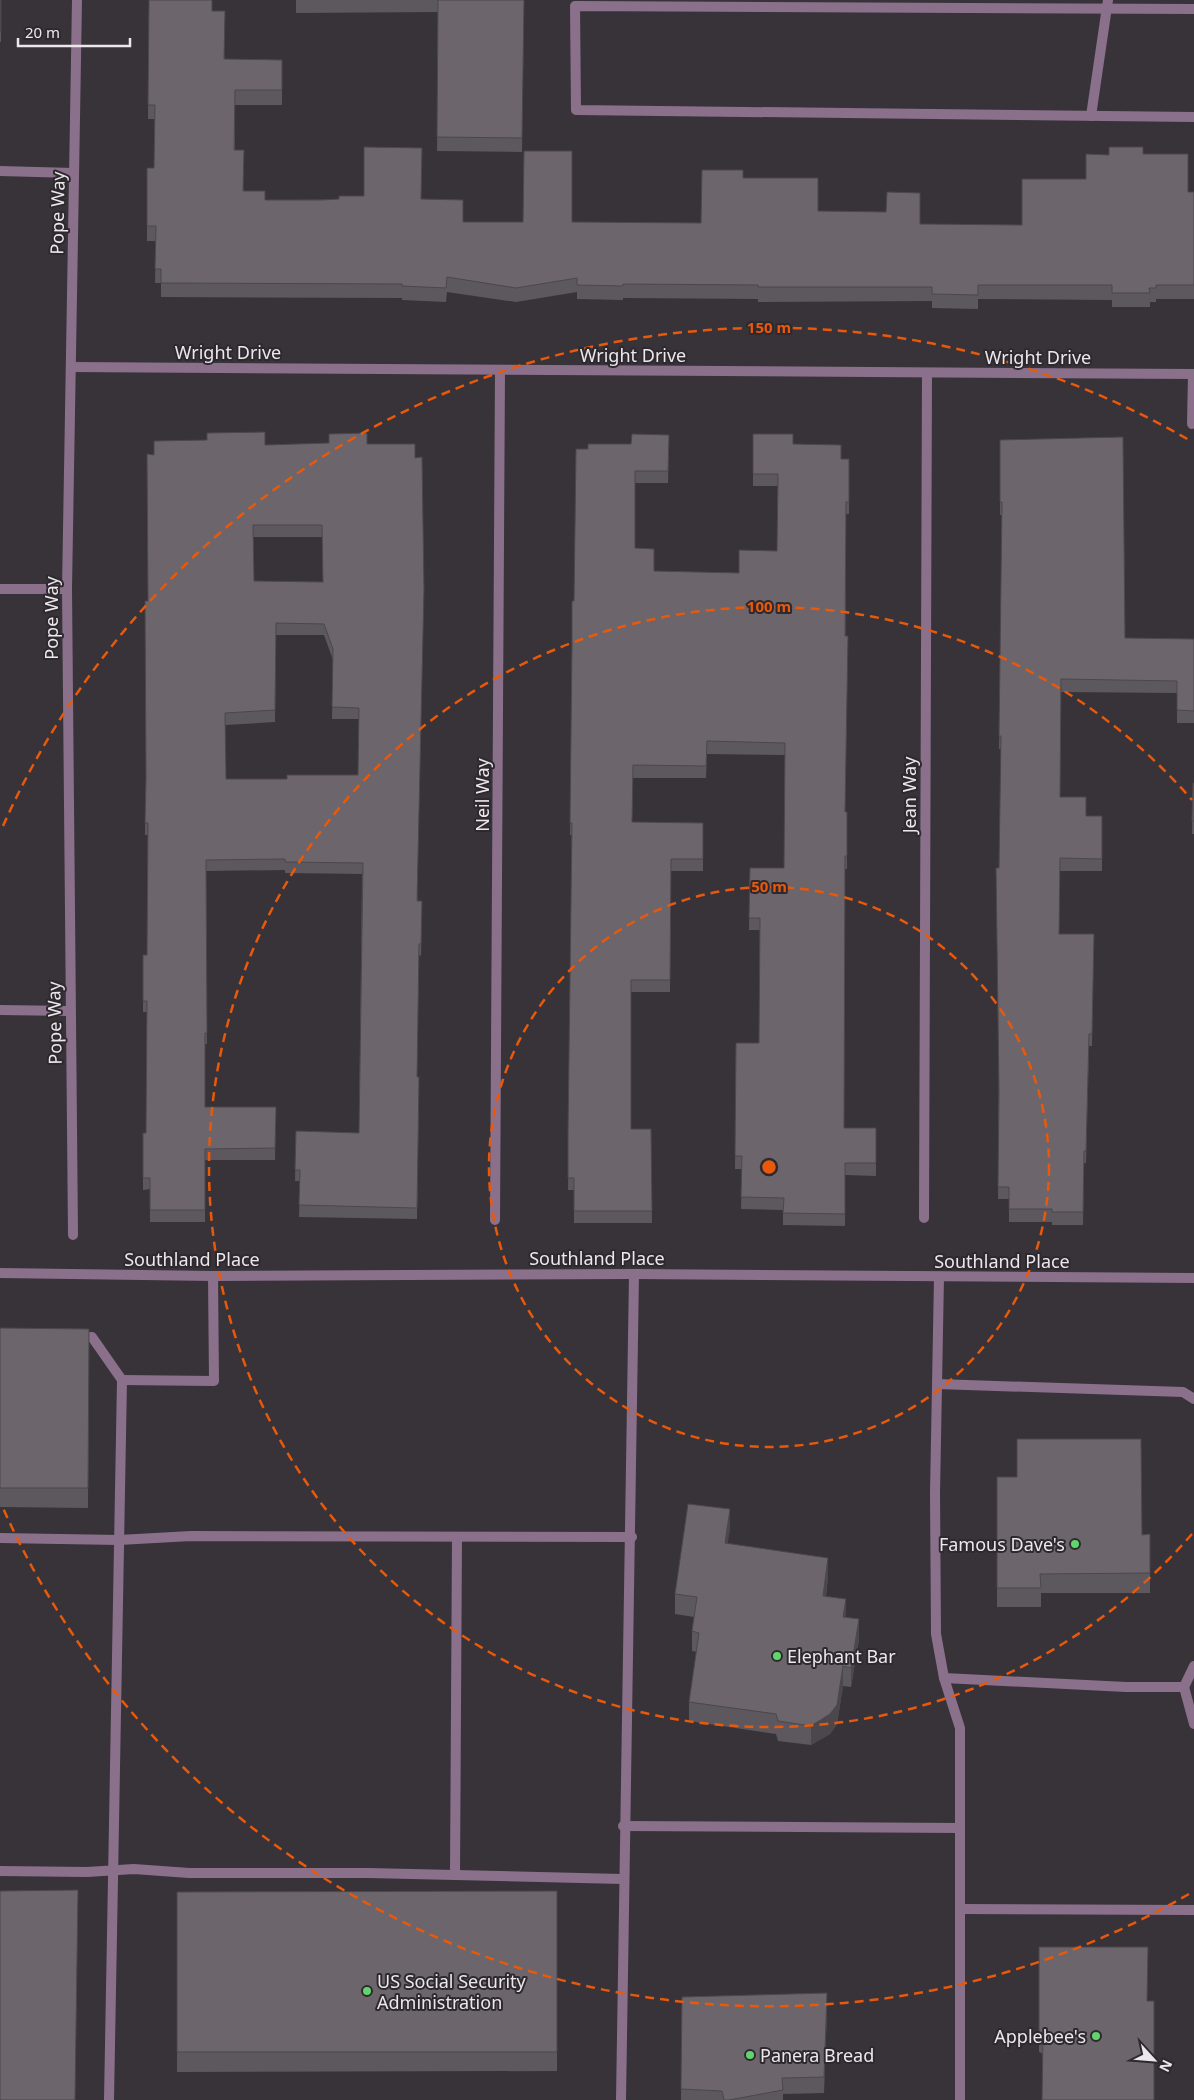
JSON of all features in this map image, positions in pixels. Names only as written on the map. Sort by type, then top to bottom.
[{"type":"street","name":"Pope Way","points":[[72,1236],[67,589],[77,0]]},
{"type":"street","points":[[1194,9],[1108,4],[575,6],[576,110],[1194,117]]},
{"type":"street","points":[[1091,116],[1108,4]]},
{"type":"street","points":[[0,171],[74,173]]},
{"type":"street","name":"Wright Drive","points":[[71,367],[1193,374]]},
{"type":"street","name":"Neil Way","points":[[495,1220],[500,370]]},
{"type":"street","name":"Jean Way","points":[[924,1218],[927,373]]},
{"type":"street","points":[[1192,424],[1193,374]]},
{"type":"street","points":[[0,589],[67,589]]},
{"type":"street","points":[[0,1010],[70,1011]]},
{"type":"street","name":"Southland Place","points":[[0,1273],[212,1276],[634,1274],[1194,1278]]},
{"type":"street","points":[[621,2100],[622,1879],[632,1537],[634,1274]]},
{"type":"street","points":[[122,1380],[214,1382],[212,1276]]},
{"type":"street","points":[[939,1277],[936,1634],[944,1678],[960,1728],[962,1909],[960,2100]]},
{"type":"street","points":[[64,1337],[92,1337],[122,1380],[108,2100]]},
{"type":"street","points":[[937,1384],[1183,1392],[1194,1399]]},
{"type":"street","points":[[0,1538],[119,1540],[191,1536],[632,1537]]},
{"type":"street","points":[[455,1875],[457,1537]]},
{"type":"street","points":[[1194,1666],[1184,1687],[1194,1724]]},
{"type":"street","points":[[944,1678],[1108,1686],[1184,1687],[1194,1692]]},
{"type":"street","points":[[624,1826],[960,1828]]},
{"type":"street","points":[[0,1871],[87,1872],[134,1869],[198,1874],[368,1873],[622,1879]]},
{"type":"street","points":[[962,1909],[1194,1910]]},
{"type":"building","points":[[1,0],[1,32],[0,32]]},
{"type":"building","points":[[149,0],[212,0],[212,11],[225,11],[224,59],[282,60],[282,90],[235,90],[234,150],[244,150],[243,191],[265,191],[265,200],[323,200],[339,199],[339,196],[364,196],[364,147],[422,148],[421,199],[463,200],[463,222],[523,222],[524,151],[572,151],[572,222],[701,223],[702,170],[743,170],[743,178],[818,178],[818,211],[886,212],[887,192],[920,193],[920,224],[1022,225],[1022,179],[1086,179],[1086,154],[1109,155],[1109,147],[1143,147],[1143,154],[1188,154],[1188,192],[1194,192],[1194,285],[1156,285],[1156,288],[1149,288],[1150,293],[1112,293],[1112,285],[978,285],[978,295],[932,294],[932,287],[577,285],[577,278],[516,288],[447,277],[446,288],[402,286],[402,284],[161,283],[161,269],[155,269],[156,226],[147,226],[147,168],[154,168],[155,105],[148,105]]},
{"type":"building","points":[[438,0],[524,0],[522,138],[437,137]]},
{"type":"building","points":[[265,432],[265,445],[329,443],[329,434],[367,433],[367,444],[415,444],[415,458],[422,457],[424,589],[417,901],[422,901],[421,944],[419,944],[417,1208],[299,1205],[300,1170],[295,1170],[296,1131],[359,1133],[363,863],[285,862],[285,859],[206,860],[207,1033],[205,1033],[205,1107],[276,1107],[275,1148],[205,1149],[205,1210],[150,1210],[150,1178],[143,1178],[143,1133],[146,1133],[147,1001],[143,1001],[143,955],[147,955],[148,823],[145,823],[145,601],[148,601],[147,454],[154,455],[154,441],[207,440],[207,433]],"holes":[[[253,525],[322,525],[323,582],[254,581]],[[276,623],[324,624],[333,649],[332,707],[359,708],[358,775],[287,775],[287,779],[226,779],[225,713],[275,710]]]},
{"type":"building","points":[[632,434],[669,435],[668,471],[635,471],[635,548],[654,549],[654,571],[739,573],[739,550],[777,551],[778,474],[753,474],[753,434],[793,434],[793,444],[841,445],[841,459],[849,459],[849,502],[846,502],[845,636],[848,636],[845,812],[847,812],[847,856],[845,856],[844,1128],[876,1128],[876,1163],[845,1163],[845,1214],[783,1213],[784,1198],[741,1197],[742,1156],[735,1156],[736,1043],[759,1043],[760,918],[749,918],[750,868],[784,868],[785,743],[707,741],[706,766],[633,765],[632,822],[703,823],[703,859],[671,859],[670,980],[631,980],[631,1129],[651,1129],[652,1211],[574,1211],[574,1178],[568,1178],[568,1132],[572,823],[570,823],[572,601],[574,601],[576,449],[588,449],[588,444],[631,444]]},
{"type":"building","points":[[1123,437],[1125,638],[1194,639],[1194,711],[1177,710],[1177,681],[1061,679],[1060,797],[1086,797],[1086,816],[1102,816],[1102,859],[1060,858],[1059,934],[1094,934],[1092,1034],[1089,1034],[1083,1212],[1052,1212],[1052,1209],[1009,1209],[1009,1187],[998,1187],[999,1092],[996,868],[999,868],[1001,736],[999,736],[1002,502],[1000,502],[1000,440]]},
{"type":"building","points":[[1193,783],[1194,821],[1192,821]]},
{"type":"building","points":[[0,1328],[89,1329],[88,1488],[0,1488]]},
{"type":"building","points":[[1017,1439],[1141,1439],[1142,1535],[1150,1534],[1150,1573],[1040,1574],[1041,1588],[997,1588],[997,1477],[1017,1477]]},
{"type":"building","points":[[688,1504],[730,1509],[725,1543],[828,1558],[823,1596],[846,1599],[843,1617],[859,1619],[851,1668],[843,1666],[837,1705],[830,1714],[811,1726],[778,1721],[776,1714],[689,1702],[699,1633],[692,1631],[697,1597],[675,1594]]},
{"type":"building","points":[[78,1890],[75,2100],[0,2100],[0,1891]]},
{"type":"building","name":"US Social Security Administration","points":[[557,1891],[557,2052],[177,2052],[177,1892]]},
{"type":"building","name":"Applebee's","points":[[1039,1947],[1148,1947],[1147,2001],[1154,2001],[1154,2100],[1042,2100],[1043,2034],[1039,2032]]},
{"type":"building","points":[[827,1993],[824,2077],[782,2078],[783,2090],[729,2100],[724,2100],[722,2091],[681,2089],[682,1997]]},
{"type":"place","name":"Famous Dave's","points":[[1075,1544]]},
{"type":"place","name":"Elephant Bar","points":[[777,1656]]},
{"type":"place","name":"US Social Security Administration","points":[[367,1991]]},
{"type":"place","name":"Applebee's","points":[[1096,2036]]},
{"type":"place","name":"Panera Bread","points":[[750,2055]]}]
